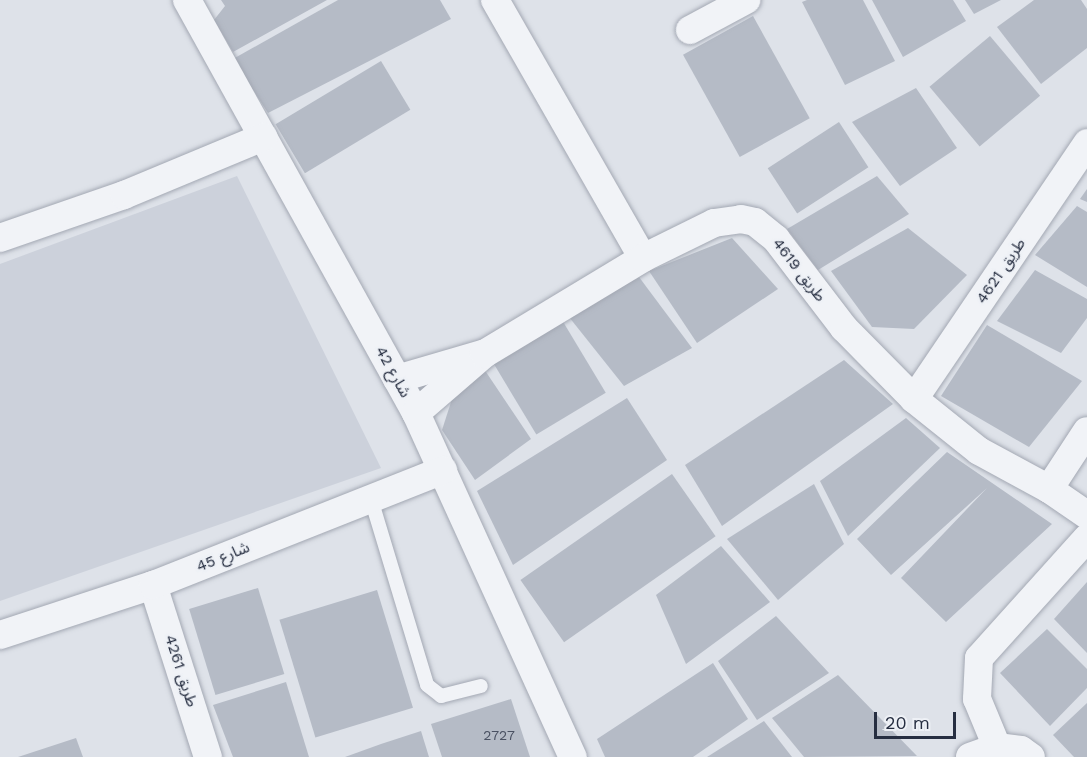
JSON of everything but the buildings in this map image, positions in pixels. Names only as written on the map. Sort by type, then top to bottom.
[{"type":"street","name":"شارع 42","points":[[188,0],[416,413],[573,757]]},
{"type":"street","points":[[495,0],[643,258]]},
{"type":"street","points":[[690,30],[746,0]]},
{"type":"street","points":[[0,238],[124,195],[263,137]]},
{"type":"street","name":"طريق 4621","points":[[914,399],[1087,143]]},
{"type":"street","name":"طريق 4619","points":[[416,413],[484,354],[643,258],[714,223],[727,219],[754,222],[776,238],[844,328],[914,399],[979,451],[1049,489],[1087,515]]},
{"type":"street","name":"طريق 4619","points":[[397,379],[484,354]]},
{"type":"street","points":[[1049,489],[1087,431]]},
{"type":"street","name":"شارع 45","points":[[0,635],[153,585],[442,470]]},
{"type":"street","points":[[997,747],[977,699],[979,658],[1087,538]]},
{"type":"street","name":"طريق 4261","points":[[153,585],[208,757]]},
{"type":"street","points":[[970,757],[997,747],[1021,750],[1031,757]]},
{"type":"lane","points":[[371,499],[427,685],[441,696],[481,686]]},
{"type":"shaded area","points":[[237,176],[381,468],[0,601],[0,264]]}]
